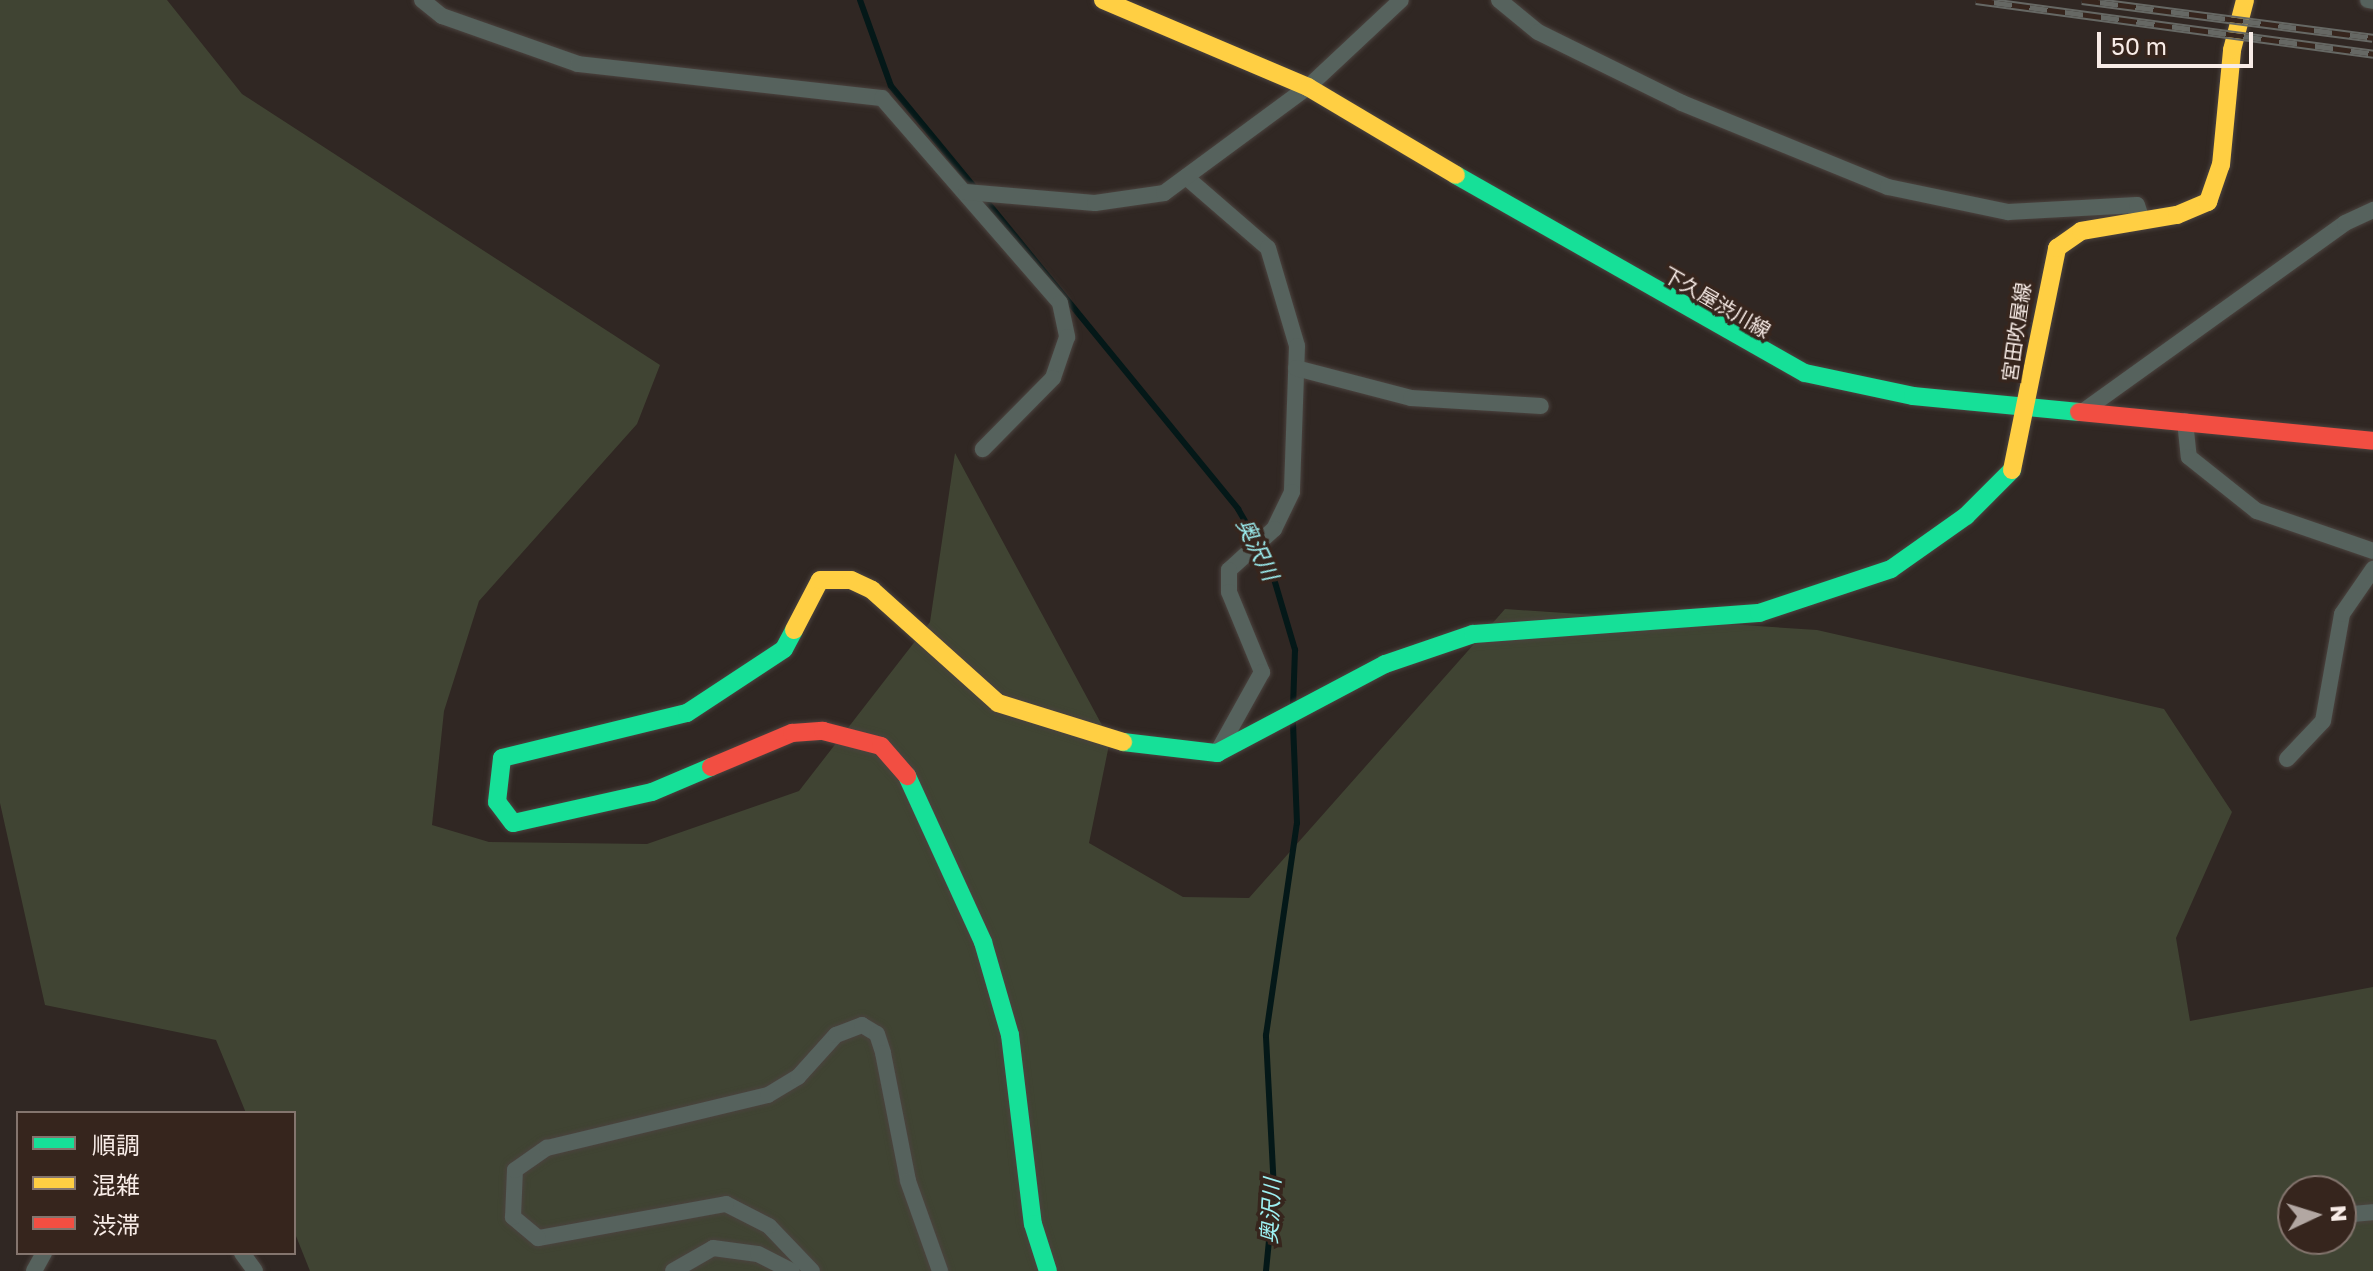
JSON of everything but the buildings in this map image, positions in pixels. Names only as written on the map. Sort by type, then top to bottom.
[{"type":"street","points":[[422,0],[442,16],[578,64],[882,98],[1060,303],[1067,337],[1053,378],[983,449]]},
{"type":"street","name":"下久屋渋川線","points":[[1103,0],[1308,87],[1770,358],[1842,383],[2027,407],[2085,410],[2373,441]]},
{"type":"street","points":[[966,192],[1117,201],[1164,193],[1308,87],[1401,0]]},
{"type":"street","points":[[1499,0],[1538,32],[1682,103],[1888,187],[2008,212],[2137,205],[2142,220]]},
{"type":"street","name":"宮田吹屋線","points":[[1217,753],[1385,664],[1473,634],[1759,613],[1891,569],[1966,516],[2018,464],[2047,272],[2057,248],[2081,231],[2142,220],[2208,202],[2221,165],[2232,50],[2245,0]]},
{"type":"street","points":[[1048,1271],[1033,1224],[1010,1035],[983,942],[915,786],[881,746],[823,731],[792,733],[652,792],[513,823],[497,802],[496,770],[502,758],[535,745],[687,713],[726,691],[784,649],[820,580],[851,580],[872,590],[998,703],[1029,717],[1157,751],[1217,753],[1262,672],[1229,592],[1229,570],[1274,529],[1292,492],[1297,346],[1268,248],[1186,177]]},
{"type":"street","points":[[2085,410],[2345,223],[2373,210]]},
{"type":"street","points":[[1296,368],[1411,398],[1541,406]]},
{"type":"street","points":[[2185,421],[2189,457],[2257,511],[2373,551]]},
{"type":"street","points":[[2287,759],[2323,721],[2342,614],[2373,569]]},
{"type":"street","points":[[812,1271],[769,1226],[726,1204],[538,1238],[513,1217],[515,1170],[547,1148],[768,1095],[798,1077],[836,1035],[862,1025],[880,1044],[908,1181],[940,1271]]},
{"type":"street","points":[[673,1271],[713,1248],[758,1254],[792,1271]]},
{"type":"green space","points":[[0,0],[167,0],[242,94],[660,365],[637,424],[479,601],[444,711],[432,825],[489,842],[647,844],[799,791],[930,622],[955,453],[1110,740],[1089,843],[1183,897],[1249,898],[1505,609],[1817,630],[2164,709],[2232,812],[2176,938],[2190,1021],[2373,987],[2373,1271],[310,1271],[296,1236],[296,1111],[245,1111],[216,1040],[45,1005],[0,803]]},
{"type":"waterway","name":"奥沢川","points":[[860,0],[891,86],[976,189]]},
{"type":"waterway","name":"奥沢川","points":[[983,197],[1238,509],[1269,562],[1295,650],[1293,707]]},
{"type":"waterway","name":"奥沢川","points":[[1266,1271],[1274,1190],[1266,1035],[1297,823],[1293,722]]},
{"type":"railway","points":[[1976,0],[2373,54]]},
{"type":"railway","points":[[2082,0],[2373,38]]},
{"type":"traffic: fast","points":[[1456,175],[1805,373],[1913,396],[2079,412]]},
{"type":"traffic: fast","points":[[1123,742],[1217,753],[1385,664],[1473,634],[1759,613],[1891,569],[1966,516],[2012,470]]},
{"type":"traffic: fast","points":[[711,767],[652,792],[513,823],[497,802],[502,758],[687,713],[784,649],[794,630]]},
{"type":"traffic: fast","points":[[907,776],[983,942],[1010,1035],[1033,1224],[1048,1271]]},
{"type":"traffic: slow","points":[[1103,0],[1308,87],[1456,175]]},
{"type":"traffic: slow","points":[[2012,470],[2057,248],[2081,231],[2177,215],[2208,202],[2221,165],[2232,50],[2245,0]]},
{"type":"traffic: slow","points":[[794,630],[820,580],[851,580],[872,590],[998,703],[1123,742]]},
{"type":"traffic: jam","points":[[2079,412],[2373,441]]},
{"type":"traffic: jam","points":[[711,767],[792,733],[823,731],[881,746],[907,776]]}]
